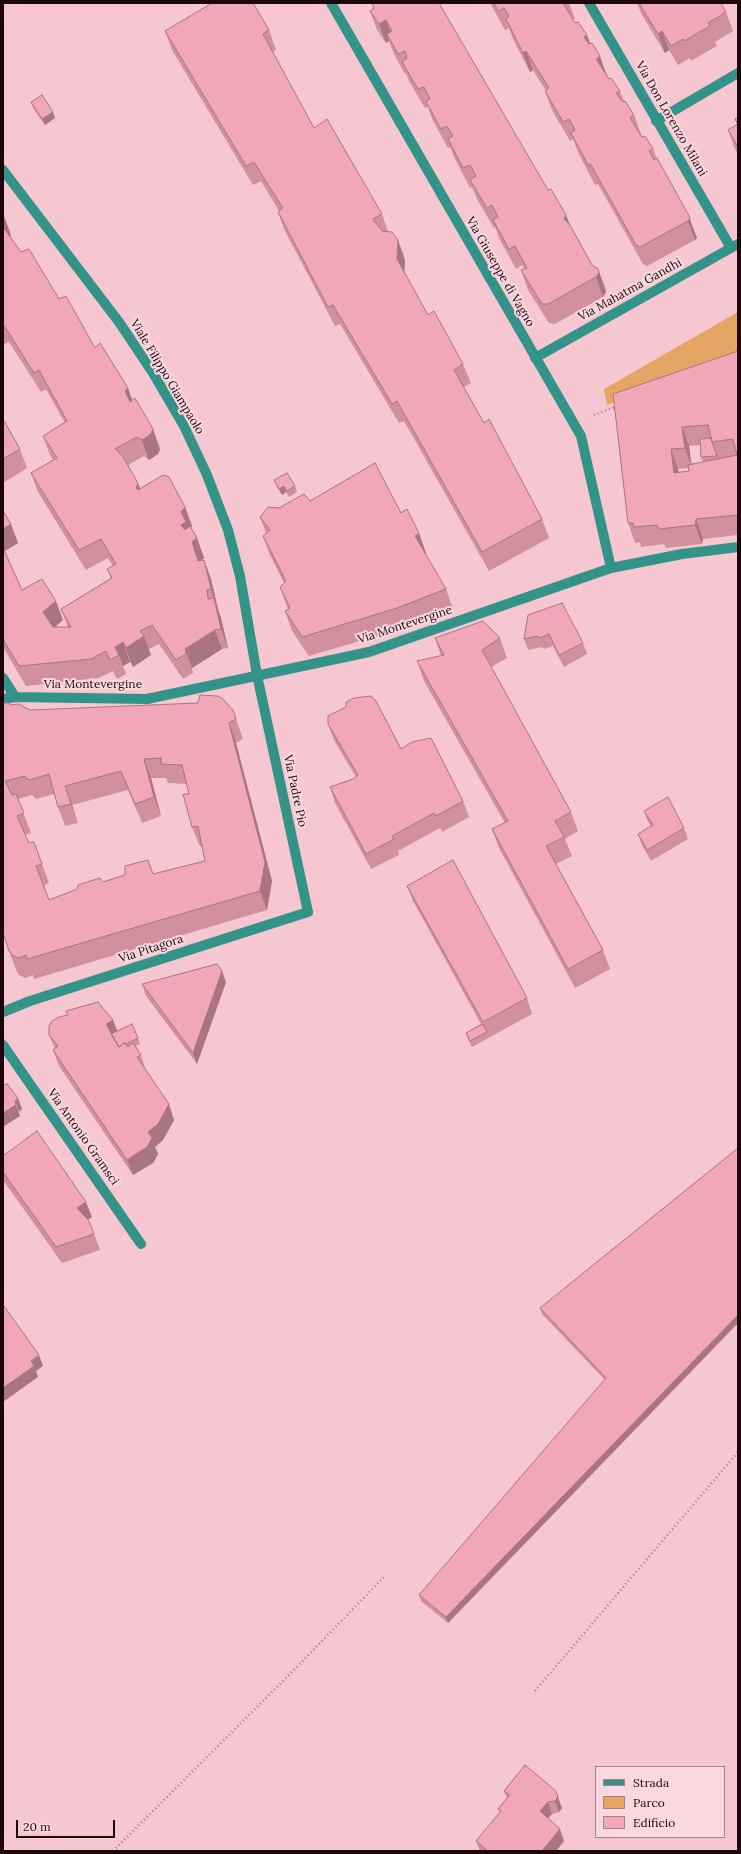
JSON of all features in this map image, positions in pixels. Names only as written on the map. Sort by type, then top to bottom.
[{"type":"street","name":"Via Giuseppe di Vagno","points":[[332,3],[581,436],[610,568]]},
{"type":"street","name":"Via Don Lorenzo Milani","points":[[590,3],[656,121],[734,246]]},
{"type":"street","points":[[656,121],[738,73]]},
{"type":"street","name":"Viale Filippo Giampaolo","points":[[3,170],[119,322],[153,373],[184,426],[207,475],[228,530],[240,576],[257,675]]},
{"type":"street","name":"Via Mahatma Gandhi","points":[[535,358],[734,246]]},
{"type":"street","name":"Via Montevergine","points":[[3,699],[147,699],[369,652],[610,568],[682,554],[738,547]]},
{"type":"street","name":"Via Padre Pio","points":[[257,675],[308,912]]},
{"type":"street","points":[[3,678],[15,698]]},
{"type":"street","name":"Via Pitagora","points":[[3,1012],[30,1001],[308,912]]},
{"type":"street","name":"Via Antonio Gramsci","points":[[3,1045],[141,1244]]},
{"type":"path","points":[[573,422],[618,406]]},
{"type":"path","points":[[535,1691],[738,1452]]},
{"type":"path","points":[[113,1851],[385,1576]]},
{"type":"green space","points":[[738,312],[738,358],[607,405],[604,389]]},
{"type":"building","points":[[212,3],[253,3],[269,30],[263,34],[314,128],[327,119],[382,214],[373,219],[382,231],[392,232],[398,240],[397,259],[428,315],[434,311],[463,364],[454,370],[484,423],[489,419],[542,519],[482,552],[397,401],[392,404],[333,305],[328,307],[278,212],[283,208],[254,162],[246,166],[165,31]]},
{"type":"building","points":[[372,3],[439,3],[548,190],[551,189],[566,215],[564,219],[570,225],[592,265],[598,269],[599,273],[596,277],[548,304],[542,304],[521,270],[527,268],[515,246],[509,249],[493,220],[498,217],[492,205],[487,208],[470,180],[476,176],[470,165],[463,168],[448,139],[453,136],[447,126],[441,129],[426,102],[430,99],[424,87],[418,89],[402,62],[407,58],[405,51],[398,54],[387,34],[392,31],[386,20],[379,24],[370,11],[374,8]]},
{"type":"building","points":[[494,3],[563,3],[575,23],[578,22],[587,35],[584,37],[589,44],[592,43],[600,56],[596,59],[609,79],[611,78],[620,91],[616,93],[623,102],[625,101],[634,115],[630,118],[642,137],[645,136],[653,149],[649,151],[654,160],[657,158],[690,218],[688,221],[640,247],[636,245],[591,165],[588,165],[571,133],[575,130],[569,119],[563,122],[545,91],[549,88],[526,51],[523,53],[506,19],[509,16],[504,8],[498,11]]},
{"type":"building","points":[[639,3],[721,3],[726,12],[708,23],[710,26],[684,41],[683,39],[671,46],[662,31],[658,34]]},
{"type":"building","points":[[42,95],[53,112],[42,119],[31,102]]},
{"type":"building","points":[[738,117],[738,124],[735,119]]},
{"type":"building","points":[[738,124],[738,147],[728,130]]},
{"type":"building","points":[[3,227],[21,252],[29,249],[59,299],[66,296],[95,348],[100,343],[128,388],[125,391],[130,402],[135,398],[153,429],[151,434],[142,440],[137,437],[115,449],[123,457],[138,483],[136,488],[138,490],[163,475],[169,477],[185,507],[181,512],[186,522],[181,525],[185,530],[190,526],[197,538],[192,542],[198,561],[204,560],[211,589],[207,590],[208,599],[214,598],[221,629],[215,630],[185,649],[186,654],[176,660],[152,625],[140,631],[144,636],[126,648],[123,642],[115,647],[119,655],[110,660],[106,651],[91,659],[19,666],[3,639],[3,548],[22,590],[42,579],[56,601],[43,612],[53,627],[71,627],[61,609],[112,578],[107,569],[116,564],[101,539],[79,550],[31,473],[57,458],[43,436],[67,421],[39,370],[34,373],[3,324]]},
{"type":"building","points":[[738,351],[738,515],[696,519],[695,525],[659,529],[657,525],[634,527],[633,523],[628,523],[613,394]],"holes":[[[708,425],[712,442],[733,439],[737,455],[688,465],[689,471],[674,473],[671,449],[685,448],[682,427]]]},
{"type":"building","points":[[3,419],[20,449],[3,459]]},
{"type":"building","points":[[711,438],[717,456],[701,457],[700,439]]},
{"type":"building","points":[[375,463],[401,513],[407,509],[419,533],[415,536],[446,589],[397,608],[302,637],[285,611],[290,608],[280,587],[286,581],[263,536],[270,530],[260,517],[268,507],[279,508],[304,494],[310,501]]},
{"type":"building","points":[[287,473],[295,486],[287,491],[284,486],[279,489],[274,480]]},
{"type":"building","points":[[3,511],[11,524],[3,529]]},
{"type":"building","points":[[562,603],[583,643],[559,655],[549,634],[540,638],[538,636],[524,639],[528,615]]},
{"type":"building","points":[[483,621],[500,638],[482,650],[571,812],[555,821],[564,837],[546,846],[603,950],[568,969],[492,829],[508,821],[417,661],[444,655],[435,638]]},
{"type":"building","points":[[200,695],[217,696],[222,698],[233,710],[236,719],[229,723],[265,862],[260,891],[27,959],[26,955],[18,958],[12,955],[9,951],[3,933],[3,703],[9,703],[10,705],[19,704],[30,710],[198,703]],"holes":[[[161,758],[161,764],[182,765],[189,794],[183,794],[192,827],[198,826],[205,861],[153,874],[148,860],[125,866],[125,875],[103,882],[100,878],[78,885],[77,889],[49,900],[36,866],[42,864],[34,842],[29,843],[17,816],[24,813],[16,794],[12,795],[5,781],[25,776],[29,780],[49,774],[58,807],[71,804],[65,786],[121,771],[135,804],[154,797],[144,759]]]},
{"type":"building","points":[[371,696],[376,701],[401,749],[412,742],[431,738],[463,801],[436,816],[434,813],[392,836],[394,839],[366,854],[330,787],[353,779],[358,775],[328,724],[328,716],[346,707],[346,702],[354,698]]},
{"type":"building","points":[[668,797],[684,828],[647,850],[638,834],[653,825],[644,811]]},
{"type":"building","points":[[453,860],[527,998],[483,1022],[407,886]]},
{"type":"building","points":[[217,964],[222,971],[193,1053],[142,984]]},
{"type":"building","points":[[98,1002],[113,1020],[106,1024],[119,1047],[124,1043],[128,1047],[133,1043],[141,1055],[137,1057],[169,1104],[158,1124],[148,1132],[152,1138],[147,1147],[127,1160],[53,1050],[58,1046],[49,1035],[49,1026],[52,1021],[59,1017],[68,1015],[66,1011]]},
{"type":"building","points":[[132,1024],[138,1038],[126,1044],[124,1043],[119,1047],[111,1034]]},
{"type":"building","points":[[482,1024],[487,1032],[470,1041],[466,1033]]},
{"type":"building","points":[[7,1084],[18,1098],[15,1101],[16,1105],[3,1113],[3,1086]]},
{"type":"building","points":[[37,1131],[86,1202],[77,1208],[89,1221],[94,1234],[56,1247],[3,1172],[3,1156]]},
{"type":"building","points":[[738,1148],[738,1315],[446,1617],[419,1595],[606,1378],[540,1308]]},
{"type":"building","points":[[3,1306],[39,1355],[31,1361],[34,1366],[3,1388]]},
{"type":"building","points":[[525,1765],[556,1791],[558,1797],[555,1801],[548,1802],[540,1811],[560,1829],[542,1851],[488,1851],[476,1841],[501,1811],[498,1809],[510,1795],[504,1791]]}]
